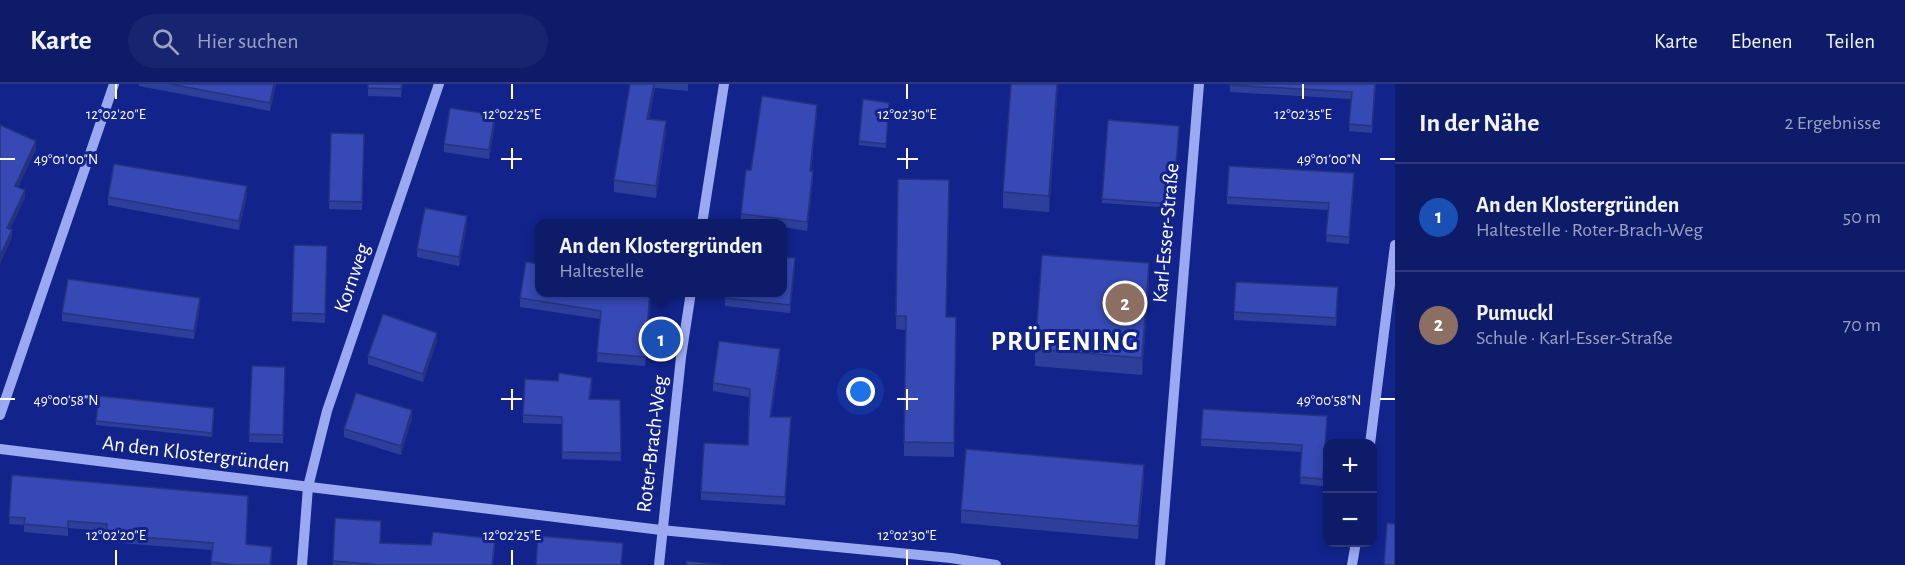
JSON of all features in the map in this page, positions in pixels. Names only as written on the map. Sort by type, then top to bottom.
[{"type":"street","points":[[0,415],[114,84]]},
{"type":"street","name":"Kornweg","points":[[302,565],[308,487],[327,411],[439,84]]},
{"type":"street","points":[[703,219],[724,84]]},
{"type":"street","name":"Karl-Esser-Straße","points":[[1160,565],[1199,84]]},
{"type":"street","points":[[1371,439],[1395,245]]},
{"type":"street","name":"Roter-Brach-Weg","points":[[658,565],[690,297]]},
{"type":"street","name":"An den Klostergründen","points":[[0,449],[661,530],[990,565]]},
{"type":"street","points":[[1352,565],[1355,547]]},
{"type":"building","points":[[170,84],[274,84],[270,103]]},
{"type":"building","points":[[368,84],[402,84],[401,89],[368,88]]},
{"type":"building","points":[[630,84],[654,84],[647,119],[666,121],[656,186],[614,180]]},
{"type":"building","points":[[1011,84],[1057,84],[1049,196],[1003,192]]},
{"type":"building","points":[[1230,84],[1375,84],[1372,126],[1349,124],[1352,92]]},
{"type":"building","points":[[762,96],[817,105],[807,222],[741,214],[746,170],[751,170]]},
{"type":"building","points":[[863,99],[889,103],[886,144],[859,141]]},
{"type":"building","points":[[450,108],[495,115],[489,150],[444,144]]},
{"type":"building","points":[[1108,120],[1179,126],[1173,204],[1102,199]]},
{"type":"building","points":[[0,125],[36,141],[15,186],[25,190],[7,228],[12,230],[0,256]]},
{"type":"building","points":[[331,133],[364,134],[362,202],[329,201]]},
{"type":"building","points":[[114,164],[247,186],[239,221],[108,197]]},
{"type":"building","points":[[1229,166],[1354,173],[1349,237],[1326,235],[1329,203],[1227,197]]},
{"type":"building","points":[[898,179],[949,180],[946,317],[956,317],[954,443],[904,442],[906,316],[896,316]]},
{"type":"building","points":[[425,208],[467,216],[459,257],[417,249]]},
{"type":"building","points":[[294,245],[327,246],[325,314],[292,313]]},
{"type":"building","points":[[1042,255],[1149,263],[1142,358],[1035,349]]},
{"type":"building","points":[[787,257],[795,258],[790,305],[725,298],[787,297]]},
{"type":"building","points":[[526,262],[535,263],[535,297],[650,297],[645,357],[597,353],[601,311],[520,298]]},
{"type":"building","points":[[68,279],[200,298],[194,331],[62,313]]},
{"type":"building","points":[[1236,282],[1338,287],[1336,318],[1234,312]]},
{"type":"building","points":[[383,314],[437,333],[423,374],[368,356]]},
{"type":"building","points":[[719,341],[780,349],[770,417],[791,417],[785,497],[701,492],[704,443],[748,445],[750,389],[713,383]]},
{"type":"building","points":[[252,366],[285,367],[283,435],[249,434]]},
{"type":"building","points":[[559,373],[592,378],[589,399],[620,400],[621,453],[562,452],[562,417],[523,415],[525,379],[558,381]]},
{"type":"building","points":[[356,393],[412,410],[401,446],[344,429]]},
{"type":"building","points":[[99,396],[214,408],[212,433],[96,421]]},
{"type":"building","points":[[1203,409],[1327,416],[1326,439],[1323,439],[1323,479],[1300,477],[1302,445],[1201,439]]},
{"type":"building","points":[[966,449],[1144,465],[1138,526],[961,510]]},
{"type":"building","points":[[12,475],[248,496],[246,544],[272,547],[270,565],[211,562],[213,543],[106,534],[107,524],[68,521],[68,528],[24,524],[25,518],[9,517]]},
{"type":"building","points":[[335,518],[381,521],[380,543],[431,545],[433,532],[495,539],[492,565],[380,565],[333,561]]},
{"type":"building","points":[[1387,523],[1395,524],[1395,565],[1384,565]]},
{"type":"building","points":[[538,536],[623,543],[621,565],[536,565]]},
{"type":"building","points":[[687,561],[724,565],[686,565]]},
{"type":"place","name":"Pumuckl","points":[[1125,303]]},
{"type":"place","name":"An den Klostergründen","points":[[661,339]]},
{"type":"district","name":"PRÜFENING","points":[[1065,341]]}]
